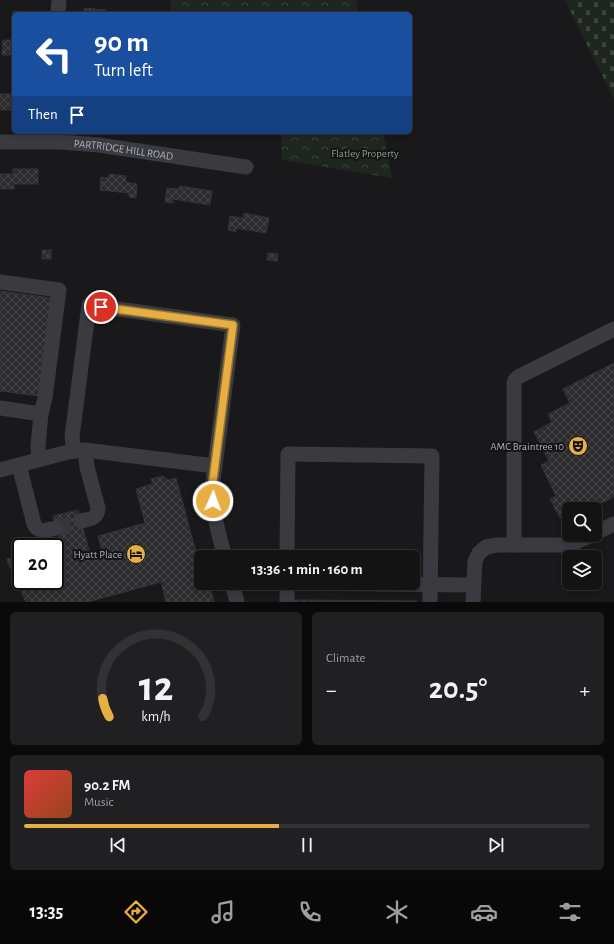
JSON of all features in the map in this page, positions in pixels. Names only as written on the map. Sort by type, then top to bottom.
[{"type":"street","points":[[58,12],[59,0]]},
{"type":"street","name":"PARTRIDGE HILL ROAD","points":[[0,142],[60,137],[246,166]]},
{"type":"street","points":[[0,282],[59,290],[45,398],[41,414],[38,446],[39,460]]},
{"type":"street","points":[[81,521],[98,515],[98,508],[88,467],[72,437],[89,305],[233,325],[213,480],[213,501],[216,523],[223,550]]},
{"type":"street","points":[[514,545],[515,380],[518,377],[614,329]]},
{"type":"street","points":[[0,408],[41,414]]},
{"type":"street","points":[[0,470],[80,450],[215,466]]},
{"type":"street","points":[[287,550],[288,454],[432,456],[430,602]]},
{"type":"street","points":[[19,465],[35,527],[42,531],[56,528]]},
{"type":"street","points":[[602,530],[614,524]]},
{"type":"street","points":[[473,602],[474,566],[479,553],[486,547],[497,545],[562,545],[575,542]]},
{"type":"street","points":[[420,585],[473,585]]},
{"type":"street","points":[[234,590],[237,602]]},
{"type":"street","points":[[287,590],[287,601]]},
{"type":"green space","points":[[171,0],[356,0],[359,12],[170,12]]},
{"type":"green space","points":[[565,0],[614,0],[614,99]]},
{"type":"green space","name":"Flatley Property","points":[[281,134],[383,134],[392,178],[282,160]]},
{"type":"building","points":[[84,8],[106,10],[106,12],[84,12]]},
{"type":"building","points":[[3,40],[12,40],[12,55],[2,55]]},
{"type":"building","points":[[0,94],[12,94],[12,110],[0,110]]},
{"type":"building","points":[[13,169],[38,169],[38,184],[14,184],[14,189],[0,189],[0,174],[13,174]]},
{"type":"building","points":[[109,174],[126,176],[126,182],[137,184],[136,198],[129,197],[129,193],[100,190],[101,177],[109,178]]},
{"type":"building","points":[[180,186],[212,191],[210,205],[173,199],[173,203],[165,202],[167,188],[179,189]]},
{"type":"building","points":[[244,213],[269,218],[266,233],[236,228],[236,232],[228,230],[230,216],[243,218]]},
{"type":"building","points":[[42,250],[51,250],[51,259],[42,259]]},
{"type":"building","points":[[268,253],[278,254],[277,261],[267,260]]},
{"type":"building","points":[[0,291],[52,298],[39,396],[0,391]]},
{"type":"building","name":"AMC Braintree 10","points":[[614,363],[614,497],[602,503],[598,502],[597,500],[593,502],[562,502],[562,517],[560,518],[550,499],[556,496],[541,465],[549,461],[534,432],[552,422],[548,414],[570,403],[563,389]]},
{"type":"building","points":[[163,476],[168,480],[176,478],[195,550],[194,550],[194,590],[211,590],[214,602],[166,602],[161,582],[91,602],[26,602],[20,590],[64,590],[64,538],[59,538],[53,516],[78,510],[90,554],[102,551],[98,536],[145,523],[136,489],[153,484],[151,479]]},
{"type":"building","points":[[12,558],[12,572],[8,563],[7,559]]},
{"type":"building","points":[[294,600],[417,601],[417,602],[294,602]]},
{"type":"tunnel","points":[[56,528],[81,521]]},
{"type":"place","name":"AMC Braintree 10","points":[[578,446]]},
{"type":"place","name":"Hyatt Place","points":[[136,554]]},
{"type":"route","points":[[101,307],[233,325],[213,480],[213,501]]}]
